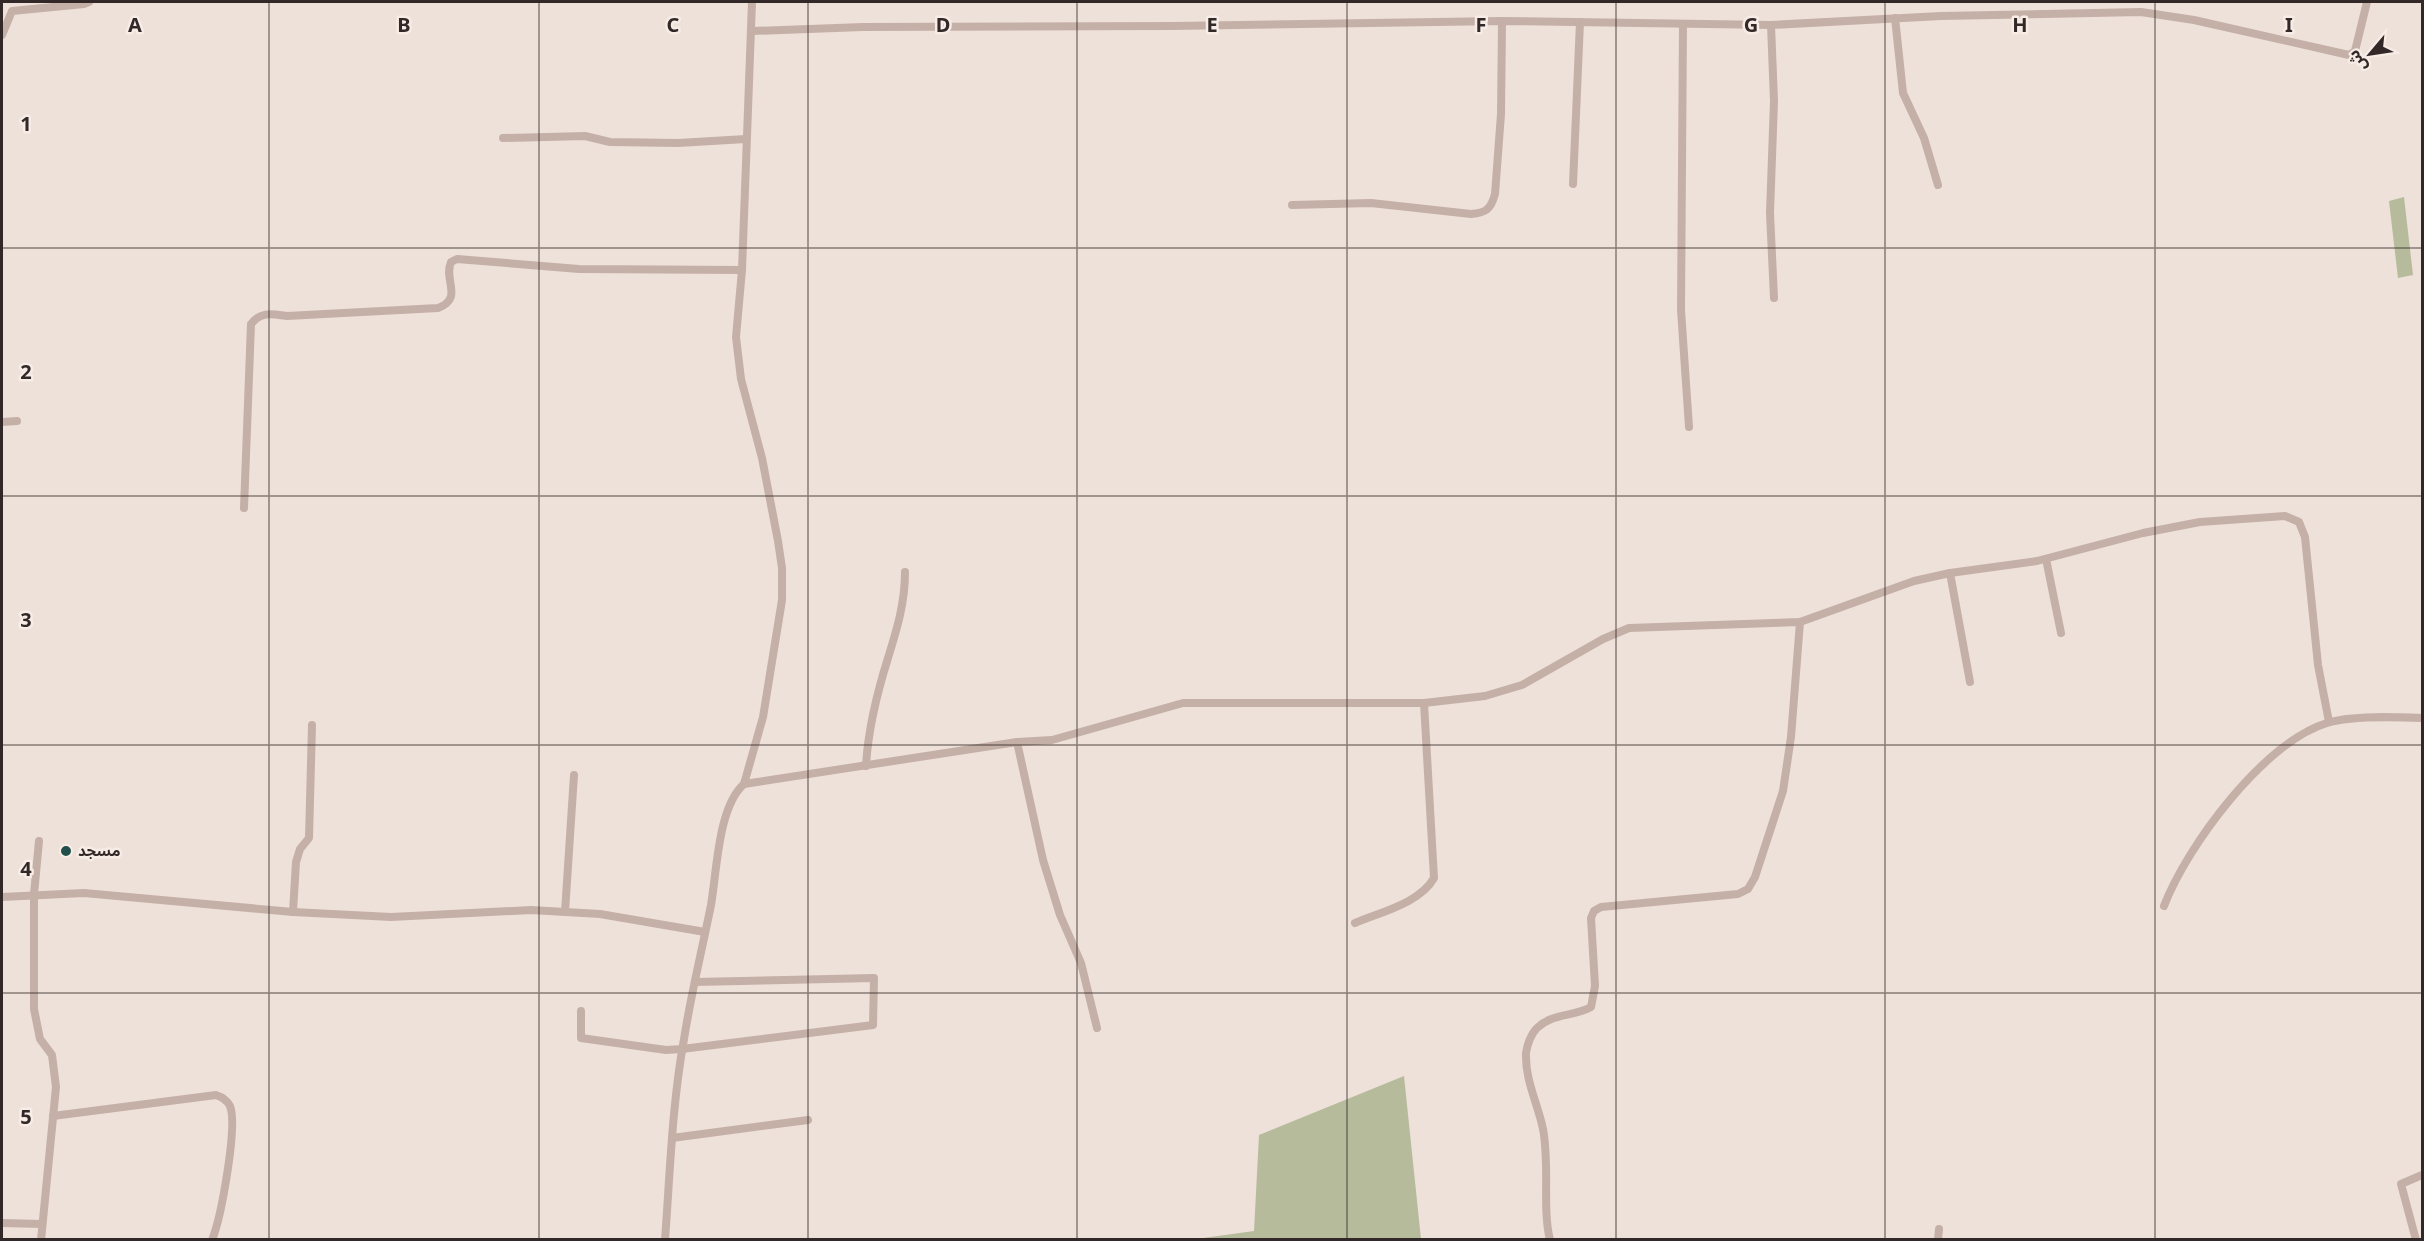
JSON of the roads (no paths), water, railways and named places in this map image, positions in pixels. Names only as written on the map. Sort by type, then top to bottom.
[{"type":"street","points":[[2,35],[12,11],[89,2]]},
{"type":"street","points":[[665,1239],[672,1138],[682,1049],[730,801],[744,784],[763,717],[782,600],[782,568],[762,458],[741,379],[736,337],[742,270],[752,2]]},
{"type":"street","points":[[752,31],[863,27],[1173,26],[1502,21],[1771,26],[1895,18],[2140,12],[2194,20],[2349,55],[2355,51],[2367,2]]},
{"type":"street","points":[[1895,18],[1903,93],[1924,138],[1938,185]]},
{"type":"street","points":[[1292,205],[1371,203],[1470,214],[1483,213],[1492,207],[1501,114],[1502,21]]},
{"type":"street","points":[[1573,184],[1580,22]]},
{"type":"street","points":[[1683,24],[1681,309],[1689,427]]},
{"type":"street","points":[[1771,26],[1774,101],[1770,213],[1774,298]]},
{"type":"street","points":[[503,138],[585,136],[610,142],[678,143],[747,139]]},
{"type":"street","points":[[244,508],[251,324],[257,316],[438,308],[447,304],[452,297],[448,268],[451,261],[457,259],[579,269],[742,270]]},
{"type":"street","points":[[2,422],[17,422]]},
{"type":"street","points":[[744,784],[1017,742],[1052,740],[1183,703],[1424,703],[1485,696],[1522,685],[1629,628],[1800,622],[1914,580],[2046,559],[2143,533],[2200,522],[2285,516],[2299,522],[2305,537],[2318,665],[2329,722]]},
{"type":"street","points":[[2046,559],[2061,633]]},
{"type":"street","points":[[866,766],[867,741],[873,712],[905,595],[905,572]]},
{"type":"street","points":[[1950,573],[1970,682]]},
{"type":"street","points":[[1550,1239],[1547,1159],[1543,1128],[1527,1072],[1526,1050],[1530,1039],[1535,1029],[1546,1021],[1591,1007],[1595,986],[1591,918],[1594,911],[1601,907],[1738,894],[1748,889],[1755,877],[1783,791],[1791,737],[1800,622]]},
{"type":"street","points":[[1355,923],[1414,897],[1428,887],[1434,878],[1424,703]]},
{"type":"street","points":[[2164,906],[2196,845],[2219,814],[2262,765],[2291,741],[2306,731],[2329,722],[2392,716],[2422,718]]},
{"type":"street","points":[[293,912],[296,862],[300,849],[309,838],[310,831],[312,725]]},
{"type":"street","points":[[1017,742],[1043,860],[1060,915],[1081,963],[1097,1028]]},
{"type":"street","points":[[565,912],[574,775]]},
{"type":"street","points":[[39,841],[34,894],[34,1009],[36,1029],[40,1039],[52,1055],[55,1065],[56,1088],[41,1239]]},
{"type":"street","points":[[2,897],[84,893],[293,912],[391,917],[531,910],[600,914],[705,932]]},
{"type":"street","points":[[581,1011],[581,1038],[666,1050],[873,1025],[874,978],[695,982]]},
{"type":"street","points":[[53,1116],[216,1095],[223,1097],[230,1104],[232,1116],[227,1184],[212,1239]]},
{"type":"street","points":[[672,1138],[808,1120]]},
{"type":"street","points":[[2416,1239],[2401,1184],[2422,1175]]},
{"type":"street","points":[[2,1223],[42,1224]]},
{"type":"street","points":[[1938,1239],[1939,1229]]},
{"type":"place","name":"مسجد","points":[[66,851]]}]
